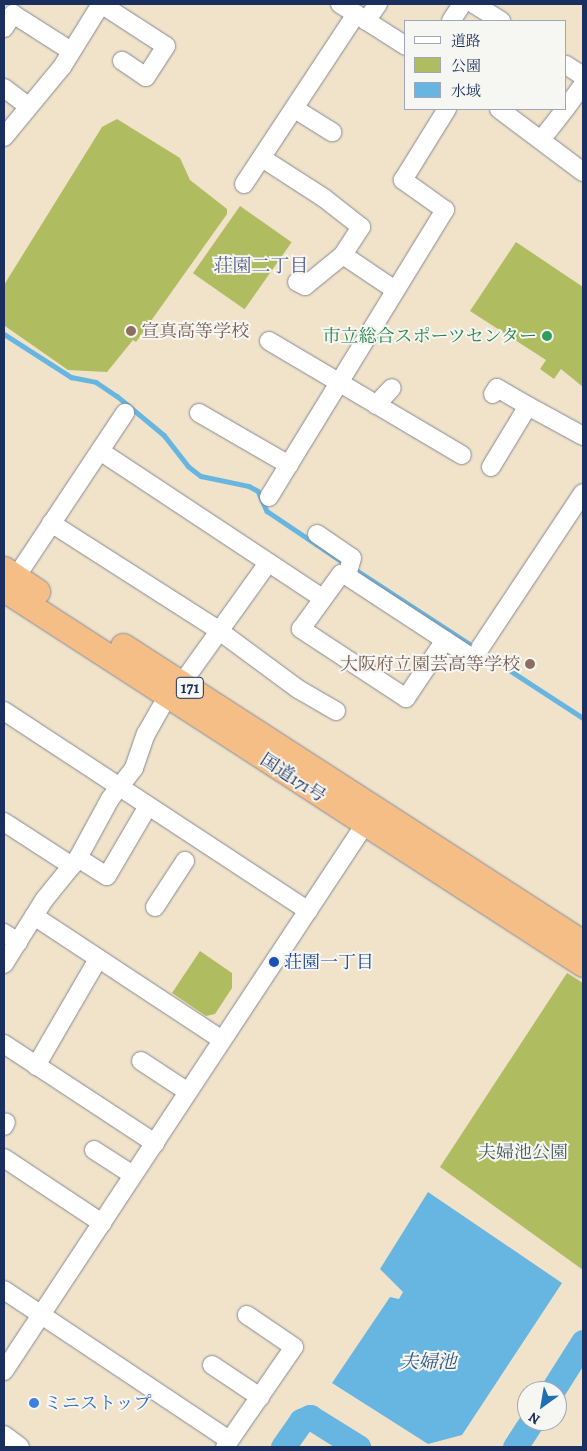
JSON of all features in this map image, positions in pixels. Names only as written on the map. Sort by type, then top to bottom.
[{"type":"highway","name":"国道171号","points":[[7,584],[175,689],[370,816],[583,964]]},
{"type":"highway","name":"国道171号","points":[[370,816],[583,942]]},
{"type":"street","points":[[4,137],[71,51],[101,4],[166,46],[146,77],[122,61]]},
{"type":"street","points":[[340,4],[404,45]]},
{"type":"street","points":[[244,184],[295,109],[361,18],[378,4]]},
{"type":"street","points":[[453,20],[462,4]]},
{"type":"street","points":[[474,4],[499,20]]},
{"type":"street","points":[[4,28],[13,14],[71,51]]},
{"type":"street","points":[[567,66],[583,76]]},
{"type":"street","points":[[567,107],[583,85]]},
{"type":"street","points":[[4,88],[29,107]]},
{"type":"street","points":[[295,109],[332,132]]},
{"type":"street","points":[[269,497],[445,210],[403,180],[447,110]]},
{"type":"street","points":[[500,110],[583,172]]},
{"type":"street","points":[[541,140],[564,110]]},
{"type":"street","points":[[262,158],[324,198],[361,227],[343,255],[305,286],[297,282]]},
{"type":"street","points":[[343,255],[395,290]]},
{"type":"street","points":[[269,341],[462,455]]},
{"type":"street","points":[[376,405],[392,388]]},
{"type":"street","points":[[493,394],[497,388],[583,436]]},
{"type":"street","points":[[491,466],[528,406]]},
{"type":"street","points":[[7,584],[51,523],[125,412]]},
{"type":"street","points":[[199,413],[288,465]]},
{"type":"street","points":[[100,451],[322,598]]},
{"type":"street","points":[[445,640],[406,698],[301,629],[341,574],[347,576],[445,640],[473,651],[583,493]]},
{"type":"street","points":[[51,523],[218,630],[298,689],[336,711]]},
{"type":"street","points":[[317,534],[352,558],[347,576]]},
{"type":"street","points":[[4,964],[11,938],[34,916],[75,862],[92,828],[134,768],[146,734],[175,689],[268,563]]},
{"type":"street","points":[[4,712],[148,806],[192,850],[308,911]]},
{"type":"street","points":[[4,822],[75,862],[107,876],[148,806]]},
{"type":"street","points":[[4,1371],[370,816]]},
{"type":"street","points":[[155,907],[192,850]]},
{"type":"street","points":[[34,916],[222,1040]]},
{"type":"street","points":[[36,1066],[67,1018],[68,1008],[98,959]]},
{"type":"street","points":[[4,1044],[154,1143]]},
{"type":"street","points":[[142,1061],[188,1092]]},
{"type":"street","points":[[94,1150],[133,1175]]},
{"type":"street","points":[[4,1158],[102,1223]]},
{"type":"street","points":[[4,1290],[227,1444],[294,1347],[247,1316]]},
{"type":"street","points":[[212,1365],[260,1396]]},
{"type":"street","points":[[4,1435],[20,1447]]},
{"type":"green space","points":[[117,119],[180,158],[190,180],[227,209],[227,214],[136,342],[133,340],[107,372],[68,370],[5,326],[4,285],[102,127]]},
{"type":"green space","points":[[240,206],[292,242],[245,309],[193,273]]},
{"type":"green space","name":"市立総合スポーツセンター","points":[[516,242],[583,287],[583,387],[561,369],[554,379],[540,369],[546,360],[470,311]]},
{"type":"green space","points":[[200,951],[232,973],[232,988],[215,1014],[206,1016],[172,993]]},
{"type":"green space","name":"夫婦池公園","points":[[567,973],[583,983],[583,1270],[440,1167]]},
{"type":"water","name":"夫婦池","points":[[428,1192],[562,1283],[462,1435],[428,1444],[332,1383],[390,1297],[399,1299],[403,1292],[380,1269]]},
{"type":"waterway","points":[[4,334],[71,377],[96,382],[117,396],[164,435],[188,466],[201,476],[249,486],[258,491],[267,511],[340,560]]},
{"type":"waterway","points":[[353,568],[583,718]]},
{"type":"waterway","points":[[558,1381],[583,1342]]},
{"type":"waterway","points":[[283,1447],[301,1421],[310,1417],[358,1447]]},
{"type":"waterway","points":[[515,1447],[525,1431]]},
{"type":"place","name":"宣真高等学校","points":[[131,331]]},
{"type":"place","name":"市立総合スポーツセンター","points":[[547,336]]},
{"type":"place","name":"大阪府立園芸高等学校","points":[[530,664]]},
{"type":"place","name":"荘園一丁目","points":[[274,962]]},
{"type":"place","name":"ミニストップ","points":[[34,1403]]},
{"type":"district","name":"荘園二丁目","points":[[261,267]]}]
